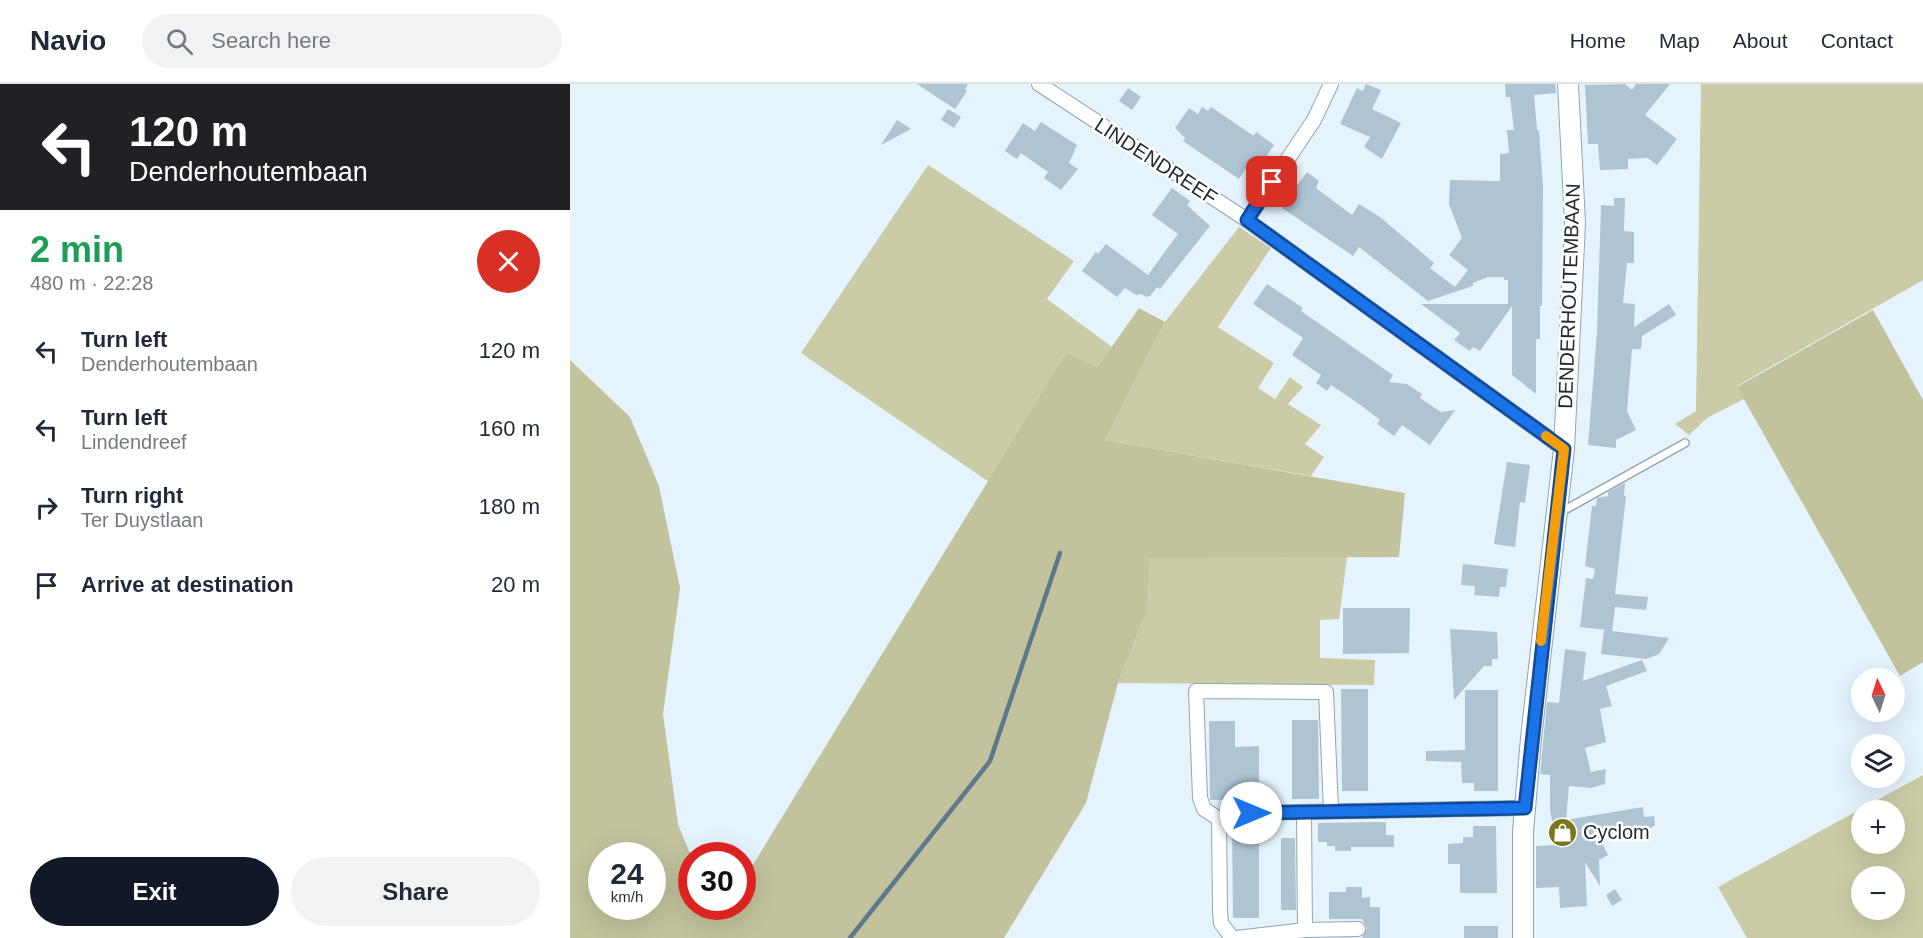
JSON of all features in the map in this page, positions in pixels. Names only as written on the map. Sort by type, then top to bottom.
[{"type":"street","name":"LINDENDREEF","points":[[1039,84],[1247,220],[1564,449]]},
{"type":"street","points":[[1247,220],[1314,120],[1331,84]]},
{"type":"street","name":"DENDERHOUTEMBAAN","points":[[1522,938],[1525,808],[1564,449],[1575,223],[1568,84]]},
{"type":"street","points":[[1219,819],[1204,809],[1200,798],[1196,691],[1326,692],[1331,810]]},
{"type":"street","points":[[1219,819],[1238,813],[1525,808]]},
{"type":"street","points":[[1304,813],[1305,930]]},
{"type":"street","points":[[1219,819],[1221,923],[1234,938],[1305,930],[1358,929]]},
{"type":"lane","points":[[1556,514],[1685,443]]},
{"type":"green space","points":[[1701,84],[1923,84],[1923,280],[1737,386],[1744,399],[1707,418],[1689,435],[1675,424],[1696,411]]},
{"type":"green space","points":[[928,165],[1074,261],[1047,299],[1112,347],[1097,369],[1068,352],[989,482],[801,353]]},
{"type":"green space","points":[[1239,227],[1271,248],[1218,327],[1274,363],[1258,388],[1275,399],[1290,377],[1303,387],[1288,404],[1321,425],[1305,444],[1324,457],[1311,476],[1105,440],[1165,322]]},
{"type":"green space","points":[[1139,308],[1165,322],[1105,440],[1405,493],[1399,557],[1150,558],[1146,613],[1118,683],[1086,803],[1004,938],[570,938],[570,360],[630,417],[659,486],[680,588],[663,714],[678,824],[685,842],[678,842],[678,920],[756,920],[756,860],[1067,352],[1097,368]]},
{"type":"green space","points":[[1873,310],[1923,400],[1923,662],[1905,673],[1905,668],[1895,668],[1737,387]]},
{"type":"green space","points":[[1149,557],[1347,557],[1339,619],[1320,620],[1320,658],[1375,660],[1374,685],[1118,683],[1146,613]]},
{"type":"green space","points":[[1923,775],[1923,938],[1747,938],[1718,887],[1851,814],[1851,854],[1905,854],[1905,800],[1877,800],[1899,788],[1905,788],[1905,785]]},
{"type":"building","points":[[917,84],[968,84],[965,89],[967,91],[955,109]]},
{"type":"building","points":[[1366,84],[1381,90],[1372,109],[1401,123],[1382,159],[1364,147],[1370,137],[1340,124],[1357,88],[1363,91]]},
{"type":"building","points":[[1505,84],[1555,84],[1556,93],[1534,95],[1543,187],[1542,306],[1540,306],[1540,339],[1536,339],[1536,394],[1512,375],[1512,306],[1480,351],[1473,347],[1470,351],[1454,340],[1460,333],[1421,304],[1508,304],[1508,280],[1504,280],[1504,277],[1488,277],[1473,283],[1473,286],[1428,301],[1359,247],[1353,256],[1282,208],[1288,198],[1285,195],[1294,181],[1298,184],[1307,172],[1319,181],[1316,188],[1352,215],[1359,204],[1380,217],[1434,263],[1430,268],[1455,287],[1468,270],[1449,255],[1462,238],[1449,204],[1450,180],[1500,181],[1500,154],[1509,153],[1507,130],[1514,130],[1510,97],[1506,97]]},
{"type":"building","points":[[1625,84],[1632,90],[1636,84],[1670,84],[1645,115],[1677,139],[1657,165],[1648,158],[1628,159],[1628,169],[1600,170],[1598,144],[1588,144],[1585,85]]},
{"type":"building","points":[[1128,88],[1141,97],[1132,110],[1119,101]]},
{"type":"building","points":[[1202,107],[1208,111],[1211,107],[1254,136],[1256,132],[1274,145],[1262,163],[1253,157],[1239,179],[1183,141],[1185,138],[1175,128],[1189,108],[1198,114]]},
{"type":"building","points":[[948,109],[961,117],[954,128],[941,120]]},
{"type":"building","points":[[897,120],[911,129],[881,145]]},
{"type":"building","points":[[1041,122],[1077,145],[1069,163],[1078,169],[1061,190],[1044,178],[1048,172],[1021,153],[1017,159],[1005,151],[1023,123],[1035,131]]},
{"type":"building","points":[[1172,188],[1190,201],[1187,205],[1210,226],[1160,289],[1157,287],[1150,296],[1146,297],[1141,294],[1136,295],[1125,288],[1117,297],[1082,271],[1096,252],[1098,254],[1106,244],[1148,275],[1178,234],[1152,215]]},
{"type":"building","points":[[1614,198],[1625,198],[1624,231],[1634,232],[1634,263],[1627,263],[1623,303],[1635,304],[1634,327],[1669,304],[1676,315],[1642,336],[1641,349],[1632,349],[1627,411],[1636,430],[1616,440],[1616,448],[1588,445],[1597,332],[1601,205],[1614,206]]},
{"type":"building","points":[[1267,284],[1303,308],[1301,311],[1393,375],[1389,382],[1407,384],[1422,394],[1420,398],[1441,412],[1455,410],[1430,445],[1402,425],[1394,436],[1377,424],[1380,420],[1359,404],[1331,385],[1327,391],[1316,383],[1321,375],[1292,355],[1303,338],[1253,304]]},
{"type":"building","points":[[1507,462],[1530,465],[1525,503],[1520,502],[1515,547],[1494,544]]},
{"type":"building","points":[[1625,483],[1624,496],[1626,496],[1615,594],[1648,597],[1646,610],[1615,607],[1612,631],[1669,638],[1659,654],[1646,659],[1601,654],[1604,630],[1608,630],[1580,627],[1586,578],[1593,579],[1595,569],[1585,566],[1592,506],[1596,506],[1597,498],[1608,496],[1608,492]]},
{"type":"building","points":[[1463,564],[1508,569],[1506,587],[1500,587],[1499,597],[1474,595],[1475,586],[1461,585]]},
{"type":"building","points":[[1343,608],[1410,608],[1409,653],[1343,654]]},
{"type":"building","points":[[1450,629],[1497,632],[1498,659],[1492,659],[1492,666],[1484,666],[1454,700]]},
{"type":"building","points":[[1565,649],[1586,652],[1583,681],[1642,660],[1647,671],[1606,686],[1612,706],[1600,709],[1606,742],[1585,748],[1591,772],[1606,769],[1605,784],[1591,788],[1569,786],[1566,820],[1643,807],[1644,817],[1654,816],[1655,825],[1646,831],[1600,839],[1608,855],[1599,860],[1600,886],[1585,862],[1587,906],[1560,908],[1559,887],[1536,888],[1536,846],[1556,845],[1550,809],[1550,775],[1540,774],[1547,702],[1559,703]]},
{"type":"building","points":[[1341,689],[1368,689],[1368,791],[1342,791]]},
{"type":"building","points":[[1465,690],[1498,690],[1498,791],[1474,791],[1474,783],[1462,783],[1461,762],[1426,761],[1426,751],[1465,750]]},
{"type":"building","points":[[1292,720],[1318,720],[1319,799],[1292,799]]},
{"type":"building","points":[[1209,721],[1235,721],[1235,747],[1259,746],[1259,790],[1235,790],[1235,800],[1210,800]]},
{"type":"building","points":[[1259,822],[1259,918],[1233,918],[1232,824]]},
{"type":"building","points":[[1386,822],[1386,835],[1394,835],[1394,847],[1351,847],[1351,851],[1335,851],[1335,846],[1327,846],[1327,842],[1318,842],[1318,823]]},
{"type":"building","points":[[1473,826],[1496,826],[1497,893],[1460,893],[1460,864],[1448,864],[1448,844],[1463,843],[1463,837],[1473,837]]},
{"type":"building","points":[[1281,838],[1295,838],[1296,910],[1281,910]]},
{"type":"building","points":[[1346,887],[1362,887],[1362,898],[1370,897],[1370,907],[1380,907],[1380,938],[1362,938],[1367,928],[1362,919],[1329,919],[1329,892],[1346,892]]},
{"type":"building","points":[[1615,889],[1622,900],[1612,906],[1606,895]]},
{"type":"building","points":[[1464,926],[1498,926],[1498,938],[1464,938]]},
{"type":"waterway","points":[[850,938],[990,761],[1060,553]]},
{"type":"slow traffic","points":[[1541,641],[1564,449],[1546,436]]},
{"type":"place","name":"Cyclom","points":[[1562,832]]},
{"type":"route","points":[[1251,813],[1525,808],[1541,642],[1564,449],[1247,220],[1272,182]]}]
